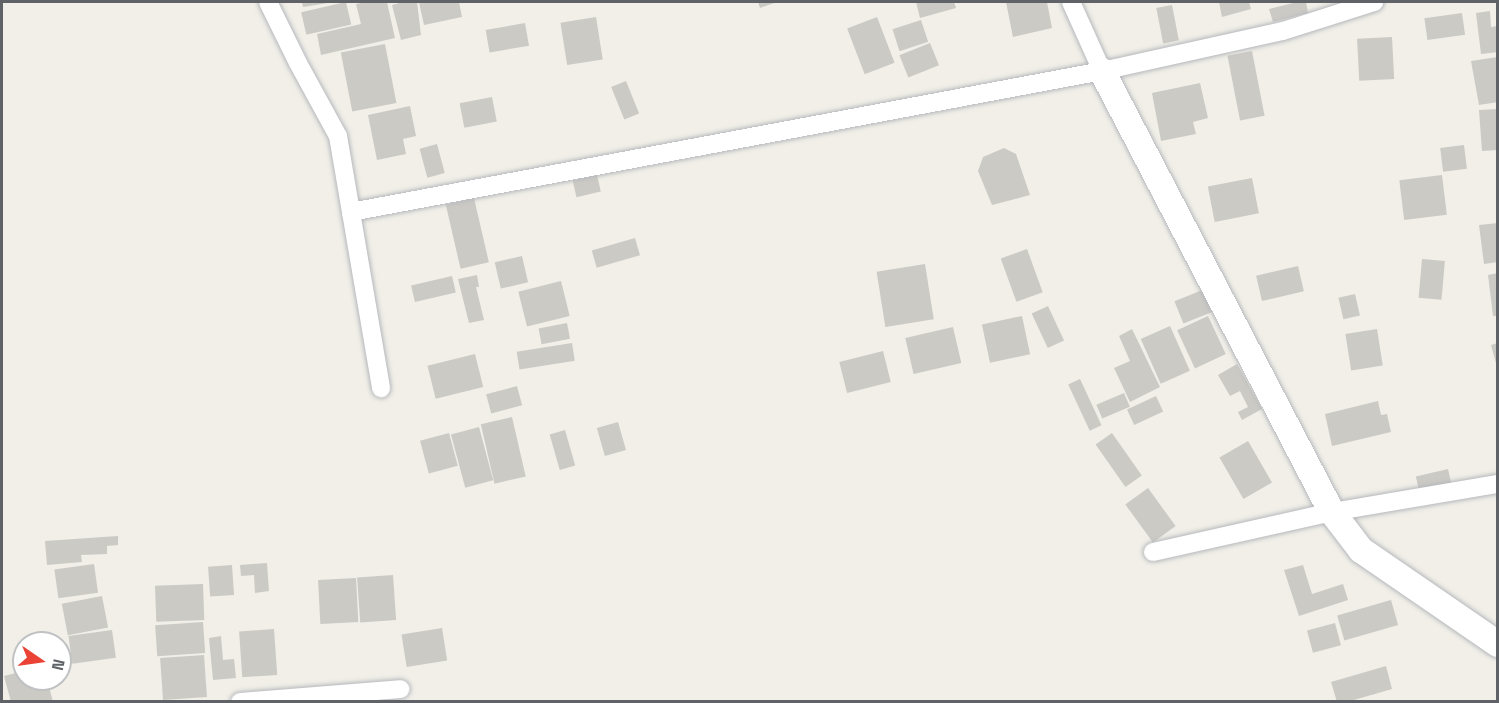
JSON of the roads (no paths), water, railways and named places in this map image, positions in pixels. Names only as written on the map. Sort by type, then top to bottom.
[{"type":"street","points":[[268,2],[338,136],[381,388]]},
{"type":"street","points":[[1071,2],[1102,71],[1332,512],[1361,550],[1497,644]]},
{"type":"street","points":[[351,212],[1102,71],[1283,32],[1374,2]]},
{"type":"street","points":[[1153,552],[1332,512],[1497,484]]},
{"type":"street","points":[[240,702],[400,689]]}]
